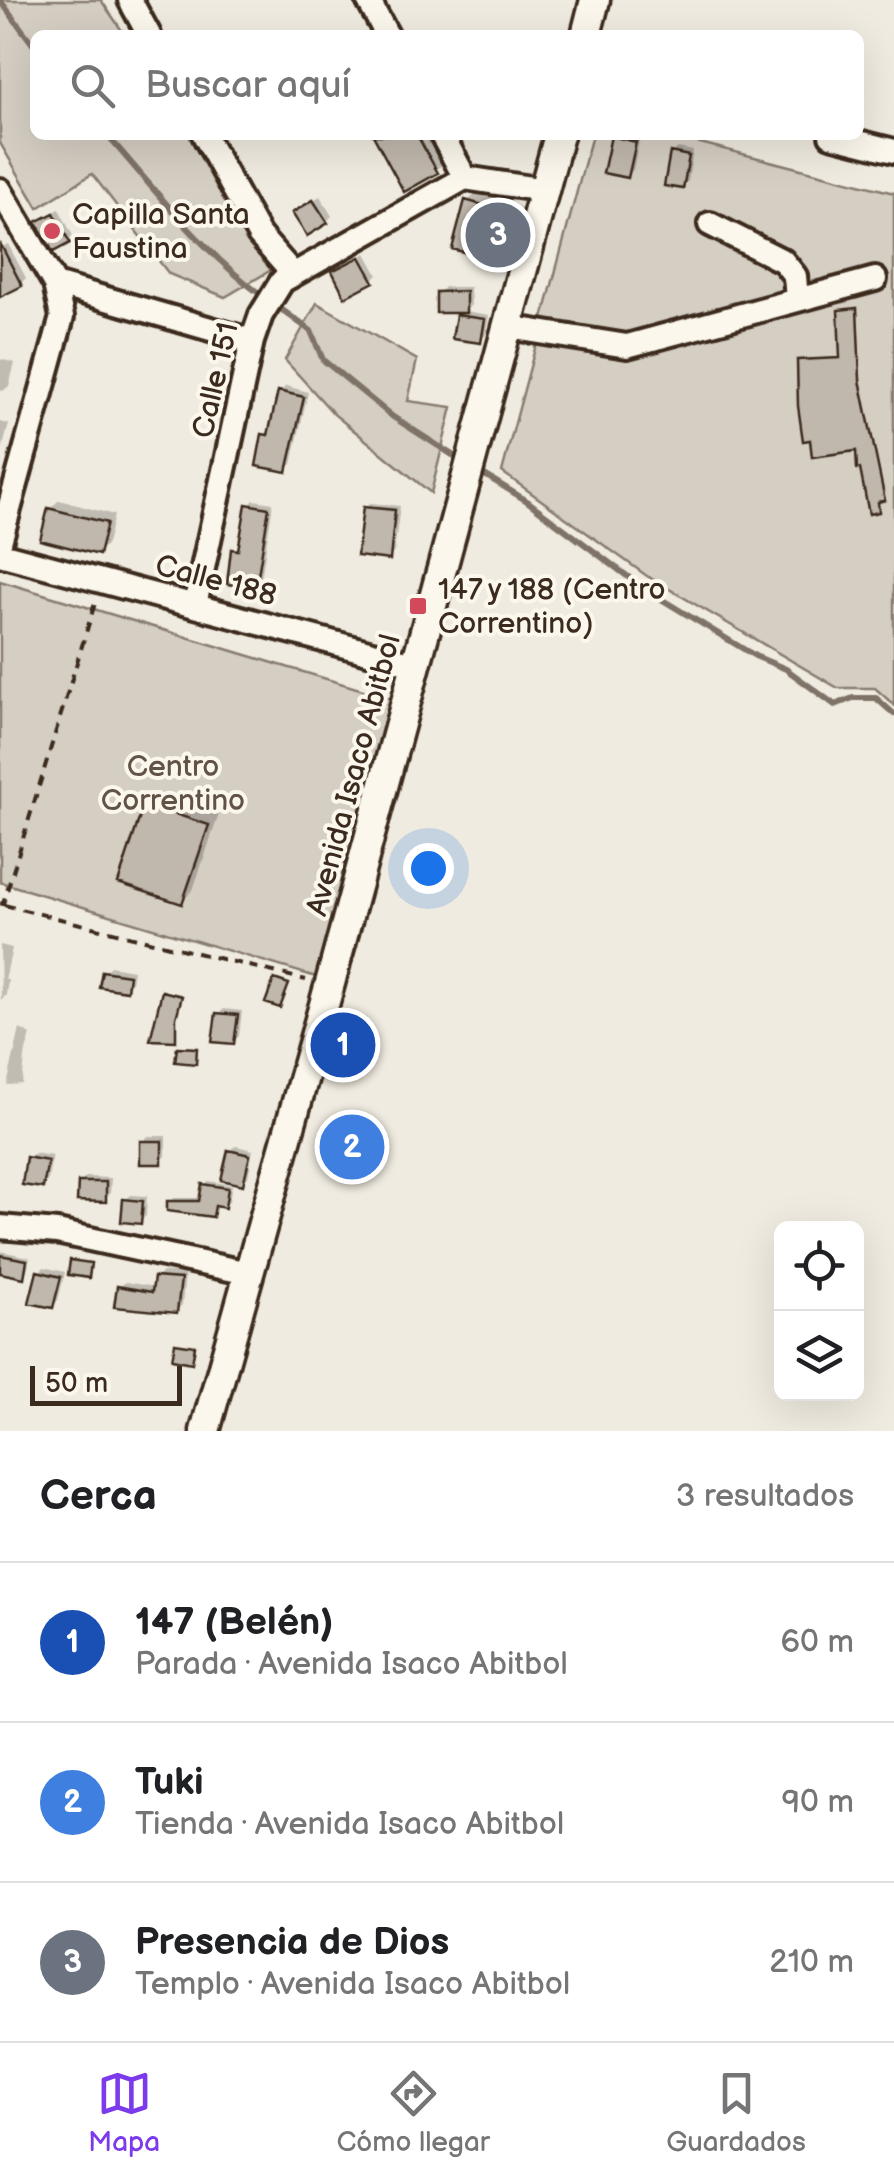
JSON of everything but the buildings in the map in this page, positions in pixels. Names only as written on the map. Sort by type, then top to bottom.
[{"type":"main road","points":[[587,30],[595,0]]},
{"type":"main road","name":"Avenida Isaco Abitbol","points":[[207,1431],[558,140]]},
{"type":"street","points":[[130,0],[146,30]]},
{"type":"street","points":[[368,0],[384,30]]},
{"type":"street","points":[[207,140],[287,278]]},
{"type":"street","points":[[445,140],[465,178],[544,190]]},
{"type":"street","points":[[850,140],[894,152]]},
{"type":"street","name":"Calle 151","points":[[195,605],[261,314],[287,278],[465,178]]},
{"type":"street","points":[[0,190],[55,284],[62,316],[0,542]]},
{"type":"street","points":[[710,224],[783,261],[794,276],[797,300]]},
{"type":"street","points":[[508,327],[627,346],[875,279]]},
{"type":"street","points":[[55,284],[252,341]]},
{"type":"street","name":"Calle 188","points":[[0,554],[417,665]]},
{"type":"street","points":[[0,1228],[57,1232],[248,1273]]},
{"type":"path","points":[[102,582],[2,904],[329,988]]},
{"type":"green space","points":[[0,0],[101,0],[122,30],[30,30],[30,140],[194,140],[278,266],[225,297],[169,274],[92,174],[38,208],[0,143]]},
{"type":"green space","points":[[591,140],[688,140],[894,193],[894,705],[875,688],[838,688],[647,576],[502,472]]},
{"type":"green space","points":[[317,303],[417,360],[408,401],[452,407],[431,493],[335,415],[285,360]]},
{"type":"green space","name":"Centro Correntino","points":[[0,581],[400,701],[316,977],[0,882]]},
{"type":"waterway","points":[[0,0],[30,40]]},
{"type":"waterway","points":[[111,140],[200,241],[264,297]]},
{"type":"waterway","points":[[274,304],[311,331],[323,360],[393,417],[465,463]]},
{"type":"waterway","points":[[475,469],[527,501],[643,588],[755,656],[786,669],[835,705],[853,698],[876,698],[894,714]]},
{"type":"place","name":"Capilla Santa Faustina","points":[[52,231]]},
{"type":"place","name":"Presencia de Dios","points":[[498,235]]},
{"type":"place","name":"147 y 188 (Centro Correntino)","points":[[418,606]]},
{"type":"place","name":"147 (Belén)","points":[[343,1045]]},
{"type":"place","name":"Tuki","points":[[352,1147]]}]
